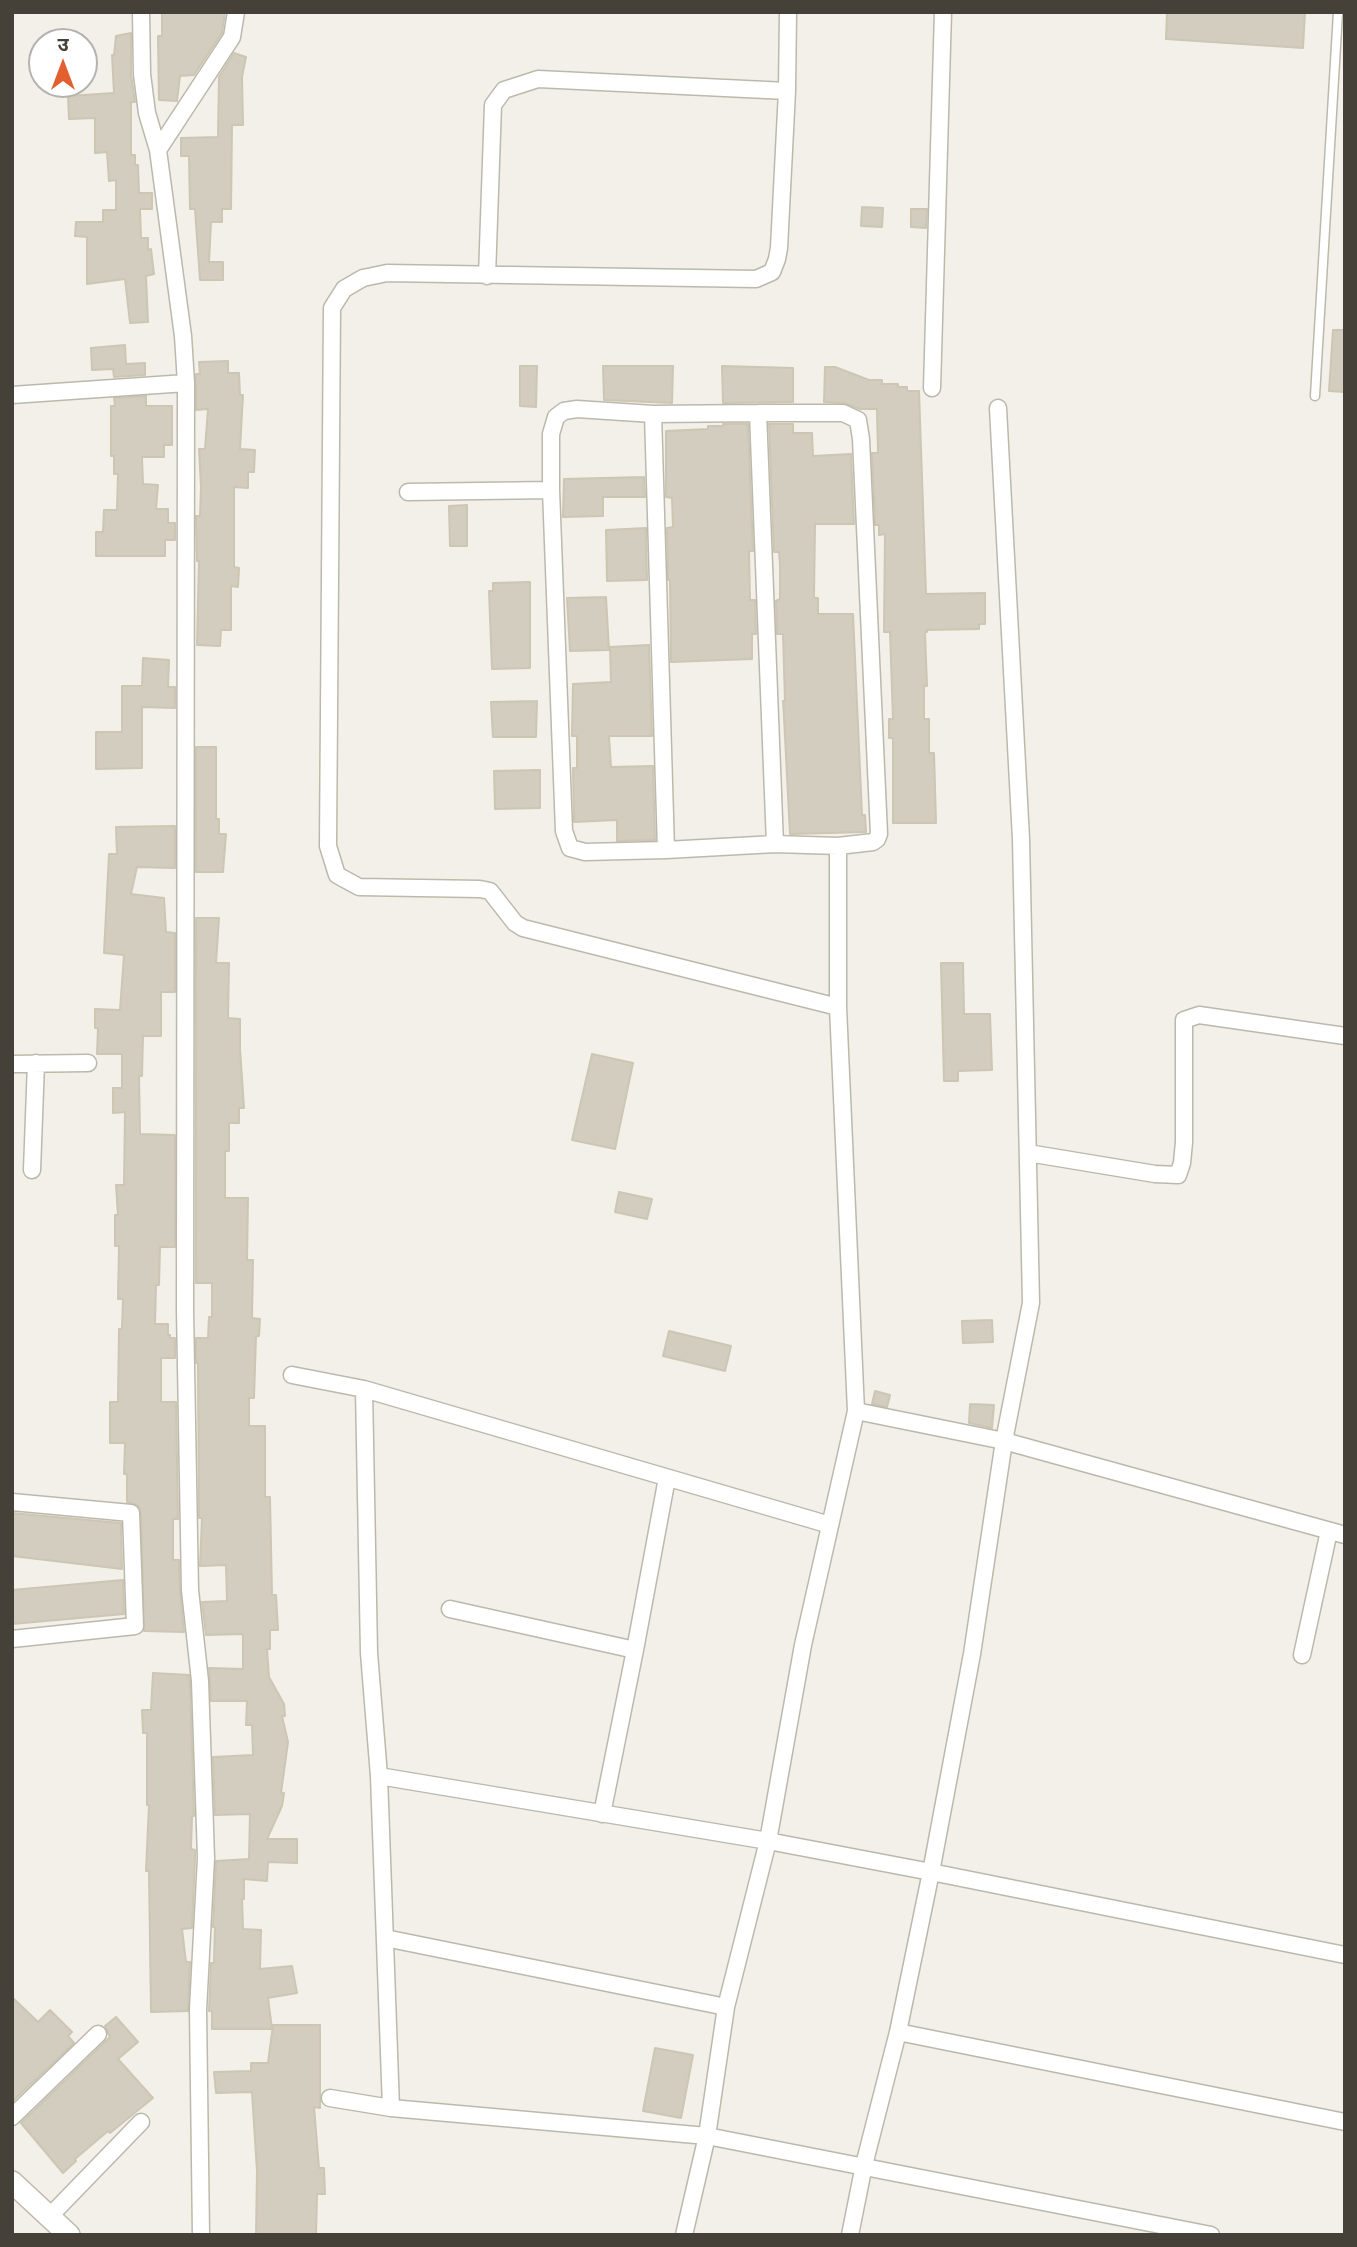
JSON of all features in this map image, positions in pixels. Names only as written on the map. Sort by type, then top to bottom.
[{"type":"street","points":[[141,12],[142,74],[147,113],[158,150],[183,336],[186,383],[185,1310],[190,1591],[200,1681],[205,1858],[198,2010],[201,2235]]},
{"type":"street","points":[[158,150],[232,37],[236,12]]},
{"type":"street","points":[[788,12],[779,248],[772,272],[756,279],[387,273],[363,278],[344,289],[332,308],[328,846],[337,875],[359,887],[490,891],[515,923],[523,928],[838,1007]]},
{"type":"street","points":[[932,388],[943,12]]},
{"type":"street","points":[[486,276],[494,105],[504,90],[538,79],[787,91]]},
{"type":"street","points":[[12,395],[186,383]]},
{"type":"street","points":[[576,408],[653,414],[843,412],[858,420],[878,834],[873,842],[838,846],[775,844],[585,852],[570,848],[564,831],[551,435],[556,417],[564,411],[576,408]]},
{"type":"street","points":[[850,2235],[864,2165],[898,2032],[931,1872],[972,1654],[1004,1441],[1031,1303],[1021,839],[998,408]]},
{"type":"street","points":[[758,413],[775,844]]},
{"type":"street","points":[[653,414],[666,850]]},
{"type":"street","points":[[408,492],[551,490]]},
{"type":"street","points":[[684,2235],[707,2136],[726,2007],[768,1841],[803,1646],[856,1411],[838,1007],[838,846]]},
{"type":"street","points":[[1028,1153],[1155,1174],[1178,1175],[1184,1142],[1184,1020],[1199,1015],[1345,1036]]},
{"type":"street","points":[[33,1170],[36,1063]]},
{"type":"street","points":[[12,1064],[88,1063]]},
{"type":"street","points":[[292,1375],[364,1389],[830,1525]]},
{"type":"street","points":[[364,1389],[369,1653],[379,1776],[391,2108]]},
{"type":"street","points":[[856,1411],[1004,1441],[1337,1533],[1302,1655]]},
{"type":"street","points":[[602,1814],[667,1478]]},
{"type":"street","points":[[12,1502],[131,1513],[135,1626],[12,1639]]},
{"type":"street","points":[[450,1609],[635,1650]]},
{"type":"street","points":[[379,1776],[768,1841],[1345,1955]]},
{"type":"street","points":[[386,1938],[726,2007]]},
{"type":"street","points":[[898,2032],[1345,2122]]},
{"type":"street","points":[[12,2117],[98,2034]]},
{"type":"street","points":[[330,2098],[391,2108],[707,2136],[1211,2235]]},
{"type":"street","points":[[49,2217],[141,2122]]},
{"type":"street","points":[[12,2182],[69,2235]]},
{"type":"lane","points":[[1315,396],[1338,12]]},
{"type":"building","points":[[162,12],[225,12],[222,33],[194,75],[180,76],[177,101],[159,100],[158,36],[162,36]]},
{"type":"building","points":[[1167,12],[1305,12],[1303,48],[1166,39]]},
{"type":"building","points":[[131,33],[131,74],[135,102],[131,102],[131,155],[135,155],[135,165],[138,165],[139,193],[152,193],[152,209],[140,209],[141,238],[148,238],[154,274],[146,276],[148,322],[130,323],[125,279],[87,284],[87,237],[75,236],[76,222],[103,222],[103,210],[116,210],[116,180],[109,181],[107,152],[95,153],[95,118],[69,119],[68,98],[98,98],[98,94],[114,93],[112,55],[116,36]]},
{"type":"building","points":[[234,53],[246,57],[242,77],[243,125],[232,125],[231,209],[222,209],[222,222],[211,222],[209,262],[223,262],[223,280],[200,280],[195,209],[190,209],[189,156],[181,156],[181,138],[218,137],[219,77]]},
{"type":"building","points":[[862,207],[883,208],[882,227],[861,226]]},
{"type":"building","points":[[911,209],[927,209],[926,228],[911,227]]},
{"type":"building","points":[[1333,330],[1345,330],[1345,392],[1329,391]]},
{"type":"building","points":[[125,345],[126,364],[145,363],[145,375],[114,377],[113,369],[92,370],[91,348]]},
{"type":"building","points":[[228,361],[228,373],[239,373],[240,395],[243,395],[240,449],[255,450],[254,472],[248,472],[248,488],[234,487],[234,567],[239,568],[238,587],[231,586],[231,630],[221,630],[220,646],[197,645],[199,561],[196,516],[200,516],[201,487],[199,449],[205,449],[208,409],[196,410],[196,374],[200,374],[199,362]]},
{"type":"building","points":[[520,366],[537,366],[536,407],[520,406]]},
{"type":"building","points":[[603,366],[673,366],[672,403],[604,400]]},
{"type":"building","points":[[722,366],[793,368],[793,402],[723,403]]},
{"type":"building","points":[[825,367],[835,367],[869,380],[882,380],[882,384],[898,384],[898,387],[907,387],[907,391],[919,391],[926,594],[985,593],[985,624],[979,624],[979,629],[925,632],[927,686],[924,686],[924,719],[929,719],[929,753],[934,753],[936,823],[893,823],[893,738],[889,738],[889,719],[893,719],[890,632],[884,632],[885,534],[879,535],[879,525],[875,525],[872,453],[878,453],[877,409],[860,409],[844,403],[824,402]]},
{"type":"building","points":[[146,396],[146,406],[172,406],[172,445],[164,445],[164,457],[142,457],[143,484],[158,485],[156,509],[168,509],[168,523],[175,523],[175,540],[165,540],[165,556],[96,556],[96,532],[103,532],[104,510],[117,510],[118,474],[114,474],[114,456],[111,456],[111,406],[115,406],[114,398]]},
{"type":"building","points":[[748,424],[753,551],[749,551],[750,600],[755,600],[756,634],[752,634],[752,659],[671,662],[667,528],[673,527],[672,498],[666,497],[666,431],[708,429],[708,426]]},
{"type":"building","points":[[769,424],[793,424],[793,433],[812,433],[813,456],[851,454],[854,524],[815,524],[814,598],[818,598],[818,614],[853,614],[862,815],[865,815],[866,832],[790,834],[783,701],[783,634],[777,634],[776,601],[780,599],[780,564],[779,552],[774,552]]},
{"type":"building","points":[[644,477],[645,497],[603,497],[603,516],[563,517],[564,479]]},
{"type":"building","points":[[467,505],[467,546],[450,546],[449,506]]},
{"type":"building","points":[[646,528],[647,580],[607,581],[606,530]]},
{"type":"building","points":[[530,582],[530,668],[492,669],[489,591],[493,591],[493,583]]},
{"type":"building","points":[[606,597],[609,650],[570,651],[567,598]]},
{"type":"building","points":[[649,645],[652,736],[609,736],[611,767],[653,766],[655,840],[617,841],[617,820],[574,822],[573,768],[577,768],[577,736],[572,736],[573,684],[611,682],[610,647]]},
{"type":"building","points":[[143,658],[169,660],[168,687],[175,687],[175,708],[142,707],[142,768],[96,769],[96,732],[122,732],[122,686],[142,686]]},
{"type":"building","points":[[537,701],[536,737],[493,737],[491,702]]},
{"type":"building","points":[[196,747],[216,747],[216,819],[219,819],[219,834],[226,834],[223,872],[196,872]]},
{"type":"building","points":[[540,770],[540,808],[495,809],[494,771]]},
{"type":"building","points":[[175,826],[175,868],[137,867],[131,894],[164,898],[166,932],[175,933],[175,992],[161,992],[161,1036],[143,1036],[142,1076],[139,1076],[140,1134],[175,1135],[175,1247],[160,1247],[155,1324],[168,1324],[168,1335],[175,1338],[175,1358],[161,1358],[161,1402],[176,1402],[178,1519],[173,1519],[173,1560],[179,1560],[184,1632],[144,1631],[141,1512],[137,1505],[127,1502],[125,1443],[110,1443],[110,1402],[118,1402],[119,1329],[122,1329],[123,1299],[118,1299],[119,1246],[115,1246],[115,1215],[118,1215],[116,1185],[124,1185],[125,1112],[113,1113],[113,1088],[122,1088],[122,1054],[97,1054],[98,1028],[95,1028],[95,1009],[120,1010],[124,955],[104,953],[109,854],[117,854],[116,827]]},
{"type":"building","points":[[196,918],[219,918],[216,963],[229,963],[228,1018],[240,1019],[244,1108],[239,1108],[239,1123],[229,1123],[229,1151],[225,1151],[225,1198],[248,1198],[247,1260],[253,1260],[252,1318],[260,1319],[259,1336],[256,1336],[254,1398],[249,1398],[249,1426],[265,1426],[265,1497],[270,1497],[272,1595],[276,1595],[278,1630],[270,1630],[270,1649],[267,1649],[269,1677],[284,1704],[285,1716],[282,1716],[288,1742],[281,1793],[284,1793],[282,1806],[267,1839],[297,1839],[297,1863],[268,1862],[267,1881],[244,1879],[243,1929],[261,1930],[260,1969],[292,1966],[297,1993],[268,1998],[272,2029],[212,2029],[212,2011],[209,2011],[211,1963],[214,1963],[216,1861],[249,1859],[250,1814],[215,1815],[213,1757],[253,1755],[252,1725],[246,1725],[247,1701],[211,1701],[209,1668],[243,1669],[243,1634],[206,1635],[202,1602],[227,1601],[226,1565],[200,1566],[202,1518],[199,1518],[196,1338],[208,1338],[209,1317],[212,1317],[212,1283],[196,1283]]},
{"type":"building","points":[[941,963],[963,963],[964,1014],[990,1014],[992,1070],[958,1071],[958,1081],[944,1081]]},
{"type":"building","points":[[592,1054],[633,1063],[615,1149],[572,1140]]},
{"type":"building","points":[[619,1192],[652,1199],[647,1219],[615,1212]]},
{"type":"building","points":[[992,1320],[993,1342],[963,1343],[962,1321]]},
{"type":"building","points":[[669,1331],[731,1346],[725,1371],[663,1356]]},
{"type":"building","points":[[875,1391],[890,1395],[887,1407],[872,1404]]},
{"type":"building","points":[[970,1404],[994,1405],[992,1428],[969,1423]]},
{"type":"building","points":[[12,1513],[121,1523],[122,1569],[12,1556]]},
{"type":"building","points":[[123,1580],[124,1614],[12,1624],[12,1590]]},
{"type":"building","points":[[153,1673],[189,1675],[190,1682],[194,1816],[191,1849],[195,1850],[195,1858],[192,1928],[182,1929],[186,1962],[190,1962],[188,2011],[151,2012],[149,1871],[146,1871],[149,1805],[147,1733],[143,1733],[142,1710],[151,1710]]},
{"type":"building","points":[[12,1997],[38,2022],[50,2010],[72,2032],[68,2036],[74,2043],[12,2102]]},
{"type":"building","points":[[116,2017],[138,2042],[118,2059],[153,2098],[110,2133],[108,2131],[63,2173],[21,2123],[110,2037],[105,2026]]},
{"type":"building","points":[[273,2025],[320,2025],[320,2108],[314,2107],[319,2168],[324,2168],[325,2194],[317,2194],[316,2235],[256,2235],[257,2171],[252,2092],[216,2093],[214,2072],[251,2071],[251,2063],[268,2063]]},
{"type":"building","points":[[655,2048],[693,2055],[681,2118],[643,2111]]}]
